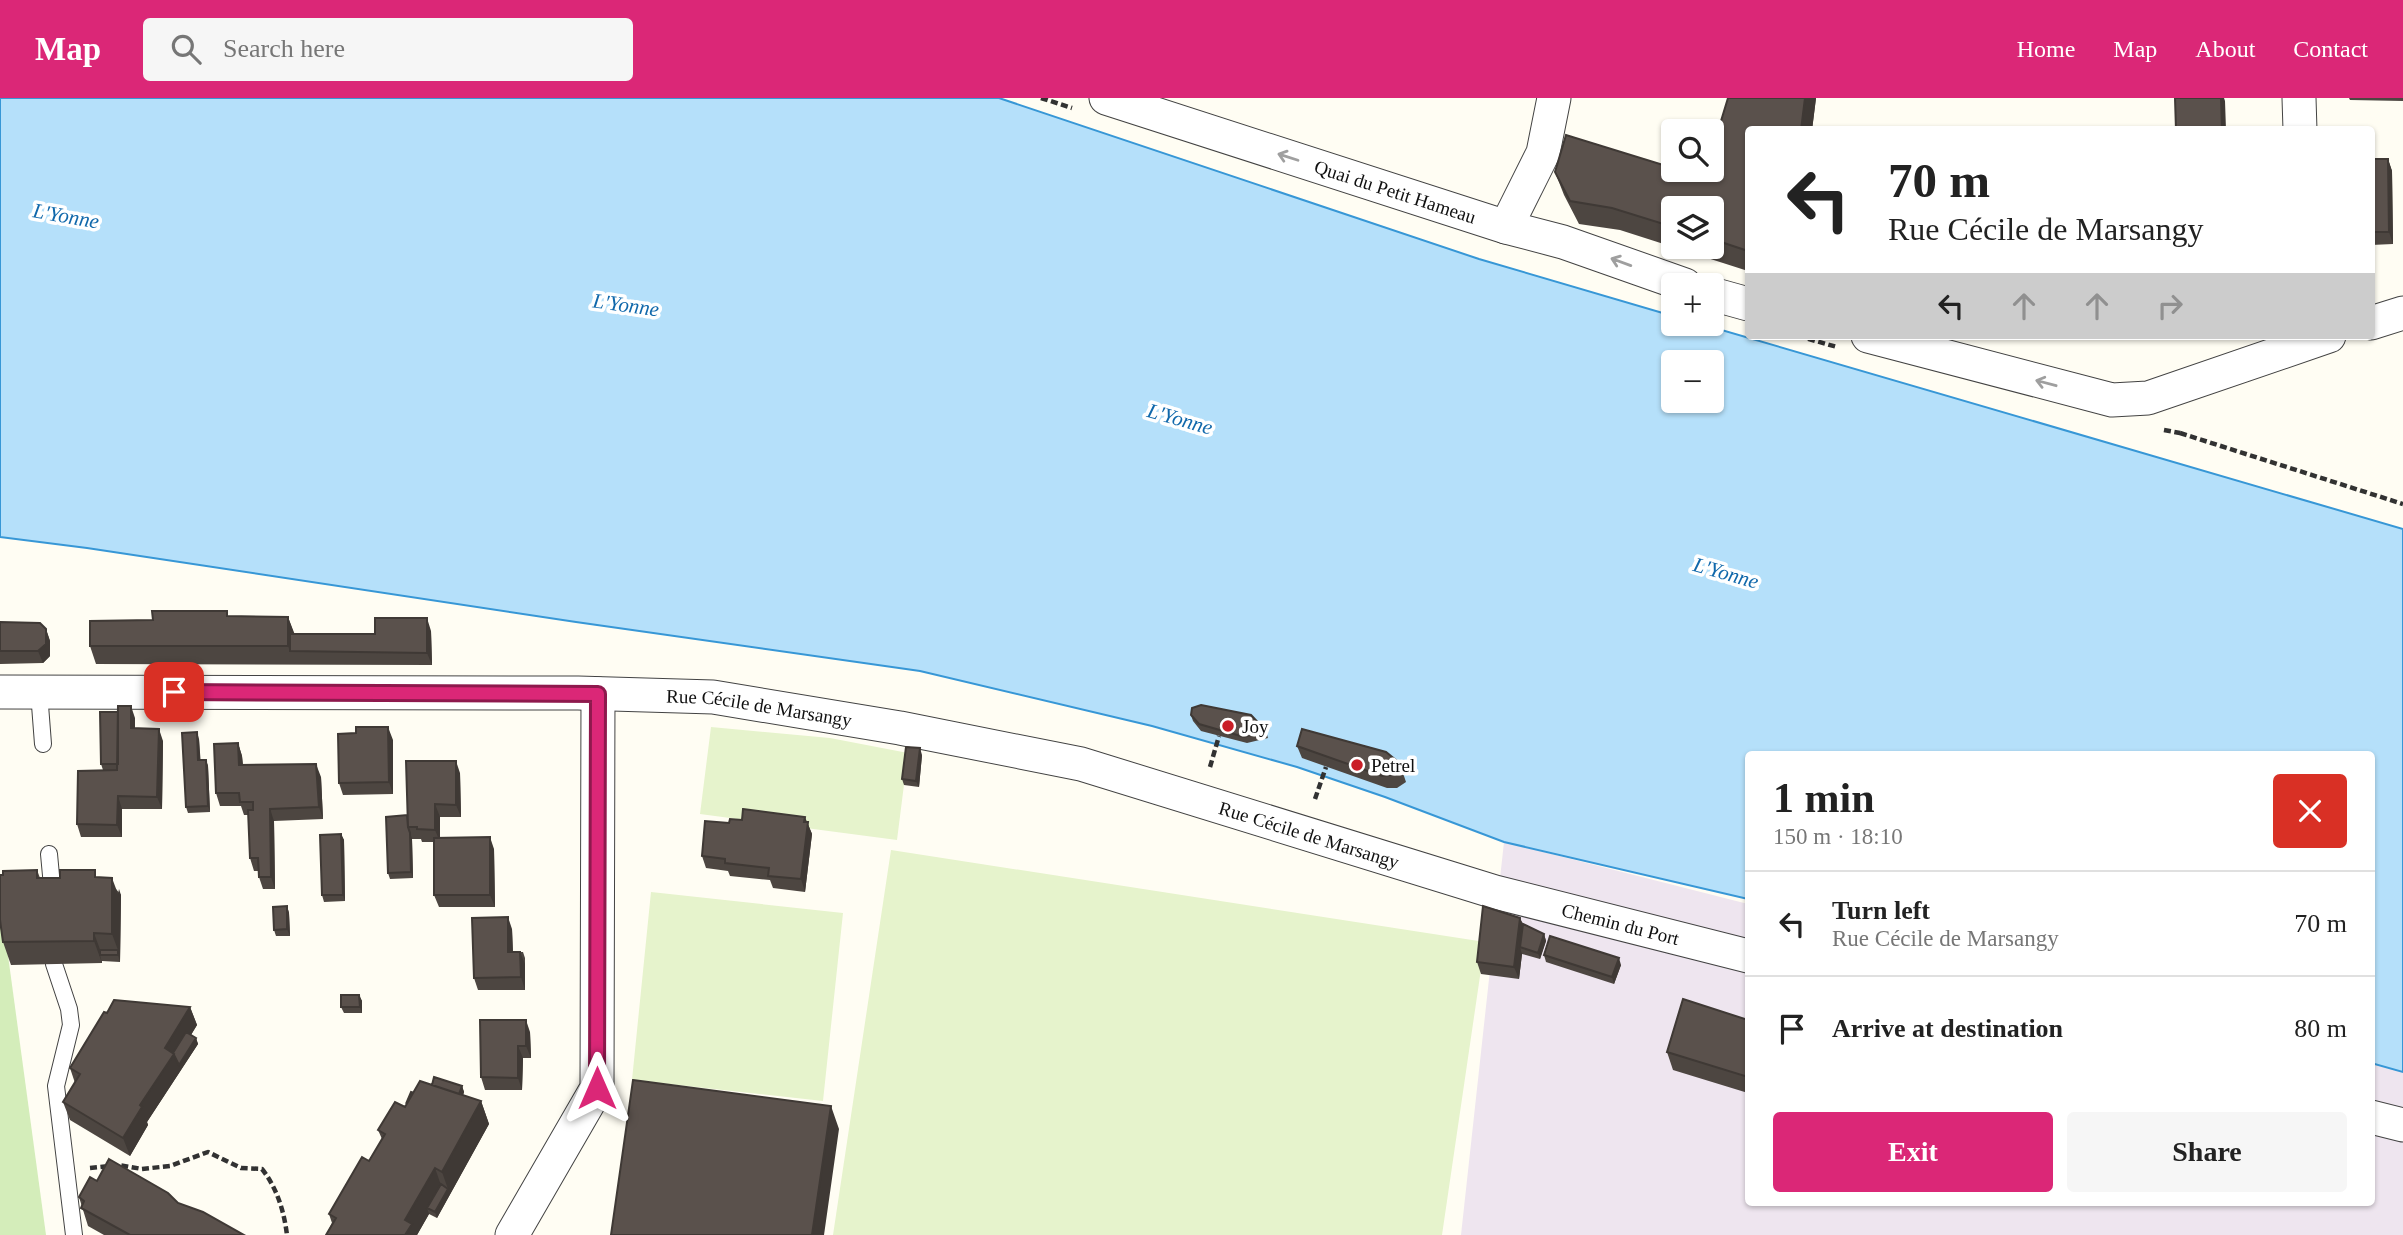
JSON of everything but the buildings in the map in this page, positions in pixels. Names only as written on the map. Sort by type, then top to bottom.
[{"type":"street","name":"Quai du Petit Hameau","points":[[1106,98],[1506,227],[1563,242],[1661,277]]},
{"type":"street","points":[[1506,227],[1544,153],[1554,98]]},
{"type":"street","points":[[2299,98],[2300,126]]},
{"type":"street","points":[[1724,298],[1745,303]]},
{"type":"street","points":[[2375,322],[2403,313]]},
{"type":"street","points":[[1883,340],[2112,400],[2148,397],[2308,340]]},
{"type":"street","name":"Rue Cécile de Marsangy","points":[[0,692],[598,694],[713,697],[900,728],[1081,765],[1494,892]]},
{"type":"street","points":[[512,1235],[597,1088],[598,694]]},
{"type":"street","name":"Chemin du Port","points":[[1494,892],[1745,955]]},
{"type":"street","points":[[2375,1118],[2403,1125]]},
{"type":"lane","points":[[40,692],[43,744]]},
{"type":"lane","points":[[49,854],[53,901]]},
{"type":"lane","points":[[54,964],[69,1009],[71,1025],[56,1086],[74,1235]]},
{"type":"path","points":[[2180,433],[2403,503]]},
{"type":"path","points":[[66,1171],[119,1165],[142,1169],[170,1166],[208,1152],[241,1168],[262,1169],[274,1184],[287,1235]]},
{"type":"shaded area","points":[[1504,842],[1745,903],[1745,1206],[2375,1206],[2375,1065],[2403,1072],[2403,1235],[1461,1235]]},
{"type":"green space","points":[[711,727],[830,738],[908,753],[897,840],[700,814]]},
{"type":"green space","points":[[891,850],[1485,942],[1442,1235],[833,1235]]},
{"type":"green space","points":[[651,892],[843,913],[823,1101],[632,1080]]},
{"type":"green space","points":[[4,926],[46,1235],[0,1235],[0,927]]},
{"type":"water","name":"L'Yonne","points":[[0,98],[999,98],[1479,259],[1661,312],[1661,336],[1724,336],[1724,331],[1745,337],[1745,340],[1756,340],[2403,529],[2403,1072],[2375,1064],[2375,751],[1745,751],[1745,898],[1504,842],[1297,767],[1152,726],[920,671],[0,537]]},
{"type":"place","name":"Joy","points":[[1228,726]]},
{"type":"place","name":"Petrel","points":[[1357,765]]},
{"type":"route","points":[[174,692],[598,694],[597,1088]]}]
